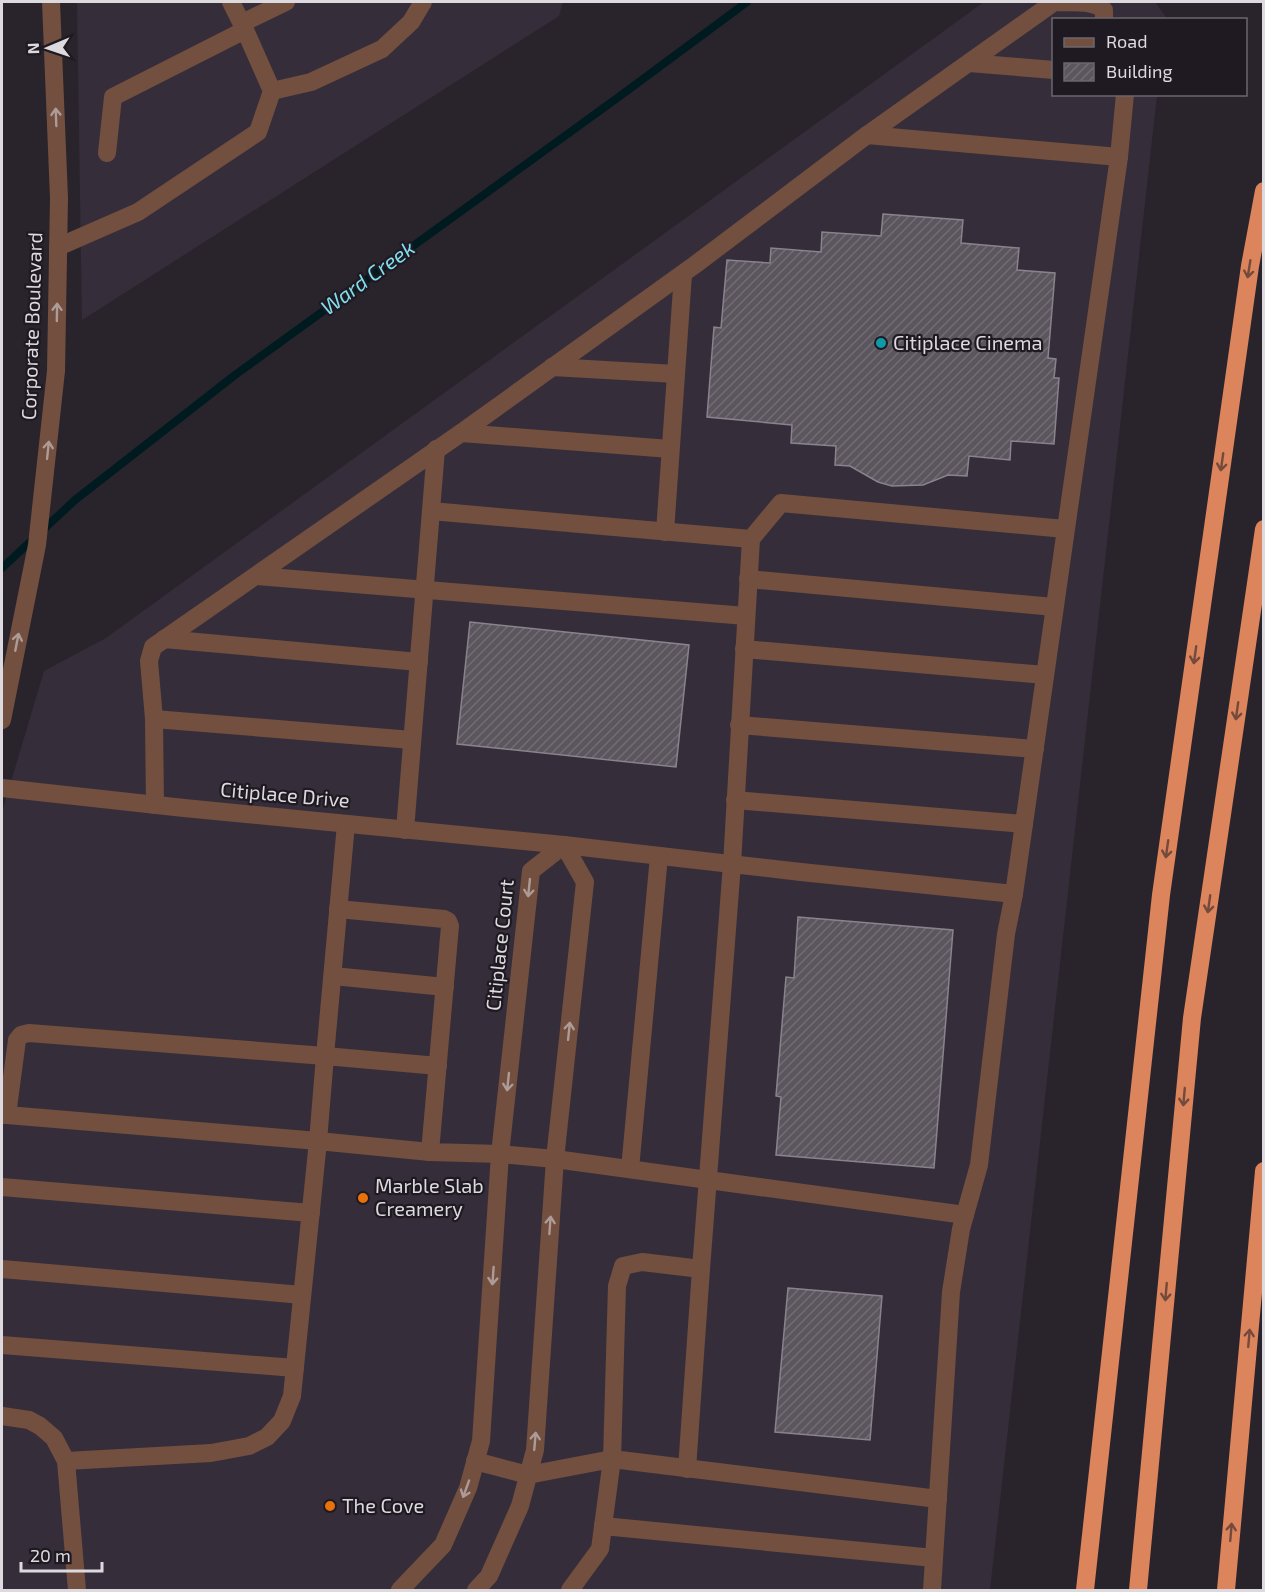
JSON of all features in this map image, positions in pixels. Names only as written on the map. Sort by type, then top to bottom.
[{"type":"highway","points":[[1085,1590],[1161,895],[1250,266],[1263,191]]},
{"type":"highway","points":[[1138,1590],[1192,1018],[1263,528]]},
{"type":"highway","points":[[1226,1590],[1263,1171]]},
{"type":"street","name":"Corporate Boulevard","points":[[2,720],[37,545],[56,371],[59,198],[51,2]]},
{"type":"street","points":[[58,247],[138,212],[258,132],[272,91],[231,2]]},
{"type":"street","points":[[107,153],[113,97],[286,2]]},
{"type":"street","points":[[272,91],[311,82],[382,49],[411,22],[423,2]]},
{"type":"street","points":[[155,805],[154,719],[149,662],[153,647],[461,433],[683,274],[867,135],[1053,3],[1095,5],[1104,10],[1104,18]]},
{"type":"street","points":[[969,63],[1052,70]]},
{"type":"street","points":[[932,1590],[951,1292],[960,1228],[979,1165],[1006,934],[1014,894],[1119,157],[1125,96]]},
{"type":"street","points":[[867,135],[1119,157]]},
{"type":"street","points":[[665,532],[683,274]]},
{"type":"street","points":[[552,367],[676,374]]},
{"type":"street","points":[[461,433],[670,449]]},
{"type":"street","points":[[405,830],[436,449]]},
{"type":"street","points":[[687,1469],[732,864],[751,539],[781,503],[1065,529]]},
{"type":"street","points":[[431,511],[751,539]]},
{"type":"street","points":[[257,576],[746,615]]},
{"type":"street","points":[[748,579],[1054,608]]},
{"type":"street","points":[[164,639],[418,662]]},
{"type":"street","points":[[744,649],[1045,675]]},
{"type":"street","points":[[154,719],[412,740]]},
{"type":"street","points":[[739,725],[1035,749]]},
{"type":"street","name":"Citiplace Drive","points":[[2,788],[564,845],[1014,894]]},
{"type":"street","points":[[735,800],[1024,824]]},
{"type":"street","points":[[66,1461],[211,1453],[249,1446],[267,1437],[282,1421],[292,1396],[318,1141],[346,824]]},
{"type":"street","points":[[476,1590],[489,1576],[520,1506],[535,1450],[555,1159],[585,882],[564,845]]},
{"type":"street","name":"Citiplace Court","points":[[400,1590],[443,1545],[468,1488],[481,1441],[501,1154],[531,872],[564,845]]},
{"type":"street","points":[[630,1169],[658,856]]},
{"type":"street","points":[[338,909],[444,919],[450,926],[430,1152]]},
{"type":"street","points":[[333,976],[445,987]]},
{"type":"street","points":[[438,1066],[29,1034],[21,1035],[17,1040],[4,1115],[430,1152],[501,1154],[555,1159],[965,1215]]},
{"type":"street","points":[[2,1187],[310,1213]]},
{"type":"street","points":[[570,1590],[600,1549],[612,1459],[616,1287],[623,1266],[642,1262],[701,1269]]},
{"type":"street","points":[[2,1269],[302,1295]]},
{"type":"street","points":[[2,1345],[295,1368]]},
{"type":"street","points":[[2,1416],[29,1420],[40,1426],[54,1438],[66,1461],[77,1590]]},
{"type":"street","points":[[475,1461],[528,1475],[612,1459],[938,1499]]},
{"type":"street","points":[[603,1526],[934,1558]]},
{"type":"shaded area","points":[[77,2],[563,2],[559,16],[82,320]]},
{"type":"shaded area","points":[[984,2],[1155,2],[1166,18],[1052,18],[1052,96],[1157,96],[990,1590],[2,1590],[2,812],[44,671],[106,638]]},
{"type":"building","name":"Citiplace Cinema","points":[[883,214],[963,220],[961,243],[1019,248],[1017,270],[1055,273],[1048,358],[1056,359],[1054,378],[1059,378],[1054,444],[1011,441],[1010,460],[969,456],[967,476],[948,475],[923,485],[892,486],[878,482],[850,466],[835,465],[836,446],[791,443],[792,425],[707,417],[714,327],[721,328],[727,260],[770,263],[771,248],[821,252],[822,232],[881,236]]},
{"type":"building","points":[[470,622],[689,645],[676,767],[457,744]]},
{"type":"building","points":[[798,917],[953,930],[934,1168],[776,1155],[781,1097],[776,1096],[786,977],[794,978]]},
{"type":"building","points":[[788,1288],[882,1296],[870,1440],[775,1432]]},
{"type":"waterway","name":"Ward Creek","points":[[2,568],[75,500],[235,375],[747,2]]},
{"type":"place","name":"Citiplace Cinema","points":[[881,343]]},
{"type":"place","name":"Marble Slab Creamery","points":[[363,1198]]},
{"type":"place","name":"The Cove","points":[[330,1506]]}]
